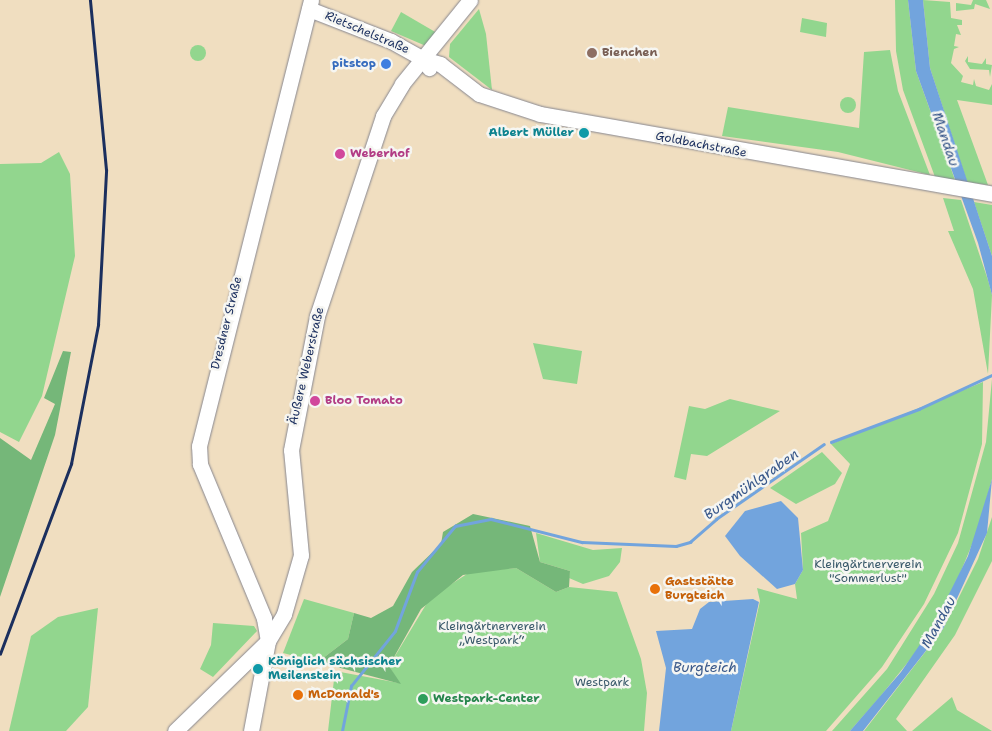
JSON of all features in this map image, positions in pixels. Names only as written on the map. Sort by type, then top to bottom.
[{"type":"main road","name":"Äußere Weberstraße","points":[[251,731],[264,684],[268,641],[283,618],[301,555],[290,450],[309,344],[378,128],[394,96],[470,0]]},
{"type":"main road","name":"Rietschelstraße","points":[[310,5],[373,33],[424,59]]},
{"type":"main road","name":"Dresdner Straße","points":[[268,641],[264,618],[200,464],[199,446],[310,5]]},
{"type":"main road","name":"Goldbachstraße","points":[[424,59],[440,64],[479,94],[548,116],[991,194]]},
{"type":"main road","points":[[250,654],[264,618],[283,618],[264,684]]},
{"type":"main road","points":[[175,731],[250,654],[268,641]]},
{"type":"main road","points":[[250,654],[265,667]]},
{"type":"green space","points":[[895,0],[908,0],[916,71],[955,180],[935,177],[903,90],[896,51]]},
{"type":"green space","points":[[923,0],[950,2],[951,18],[962,20],[962,25],[957,25],[961,35],[956,34],[954,46],[959,47],[954,49],[951,63],[963,76],[961,82],[973,85],[974,79],[976,86],[989,90],[992,84],[992,105],[957,100],[988,185],[967,182],[930,68]]},
{"type":"green space","points":[[973,0],[986,0],[990,9],[975,4],[974,9],[956,11],[956,3],[971,5]]},
{"type":"green space","points":[[479,9],[486,34],[492,90],[449,57],[450,44]]},
{"type":"green space","points":[[401,12],[437,33],[426,46],[391,31]]},
{"type":"green space","points":[[802,18],[827,23],[826,37],[800,32]]},
{"type":"green space","points":[[198,45],[206,53],[198,61],[190,53]]},
{"type":"green space","points":[[890,50],[898,91],[930,175],[838,152],[722,136],[728,107],[859,128],[864,52]]},
{"type":"green space","points":[[968,56],[968,62],[982,64],[986,58],[986,64],[992,65],[990,77],[989,70],[970,69],[965,61]]},
{"type":"green space","points":[[848,97],[856,105],[848,113],[840,105]]},
{"type":"green space","points":[[59,152],[70,174],[75,256],[42,396],[19,442],[0,432],[0,164],[41,163]]},
{"type":"green space","points":[[943,198],[961,200],[992,295],[988,374],[973,289],[948,231],[954,231]]},
{"type":"green space","points":[[974,202],[992,205],[992,256]]},
{"type":"green space","points":[[533,343],[582,351],[577,384],[543,379]]},
{"type":"green space","points":[[63,351],[71,352],[55,435],[0,597],[0,438],[31,460],[55,404],[44,398]]},
{"type":"green space","points":[[992,379],[992,479],[978,530],[954,588],[921,646],[879,698],[850,731],[832,731],[887,669],[934,594],[958,543],[986,442]]},
{"type":"green space","name":"Kleingärtnerverein \"Sommerlust\"","points":[[983,382],[982,444],[958,533],[924,604],[882,667],[826,731],[731,731],[760,601],[757,588],[797,599],[795,584],[803,570],[801,533],[828,521],[850,464],[831,444]]},
{"type":"green space","points":[[730,399],[780,411],[707,456],[691,454],[686,480],[674,477],[689,406],[705,409]]},
{"type":"green space","points":[[822,452],[842,473],[835,484],[796,504],[770,488]]},
{"type":"green space","points":[[473,514],[530,526],[540,562],[570,571],[569,587],[556,592],[516,568],[463,575],[421,609],[389,666],[401,684],[318,662],[348,639],[354,613],[371,618],[393,606],[412,572],[441,544],[443,532]]},
{"type":"green space","points":[[992,517],[992,561],[955,635],[896,719],[907,731],[864,731],[943,629],[978,559]]},
{"type":"green space","points":[[536,533],[593,550],[622,548],[620,562],[609,576],[583,584],[569,578],[570,571],[540,562]]},
{"type":"green space","points":[[516,568],[556,592],[569,587],[617,592],[641,659],[647,693],[644,731],[328,731],[335,671],[399,683],[389,666],[430,598],[470,572]]},
{"type":"green space","points":[[304,599],[354,613],[348,639],[318,662],[283,653]]},
{"type":"green space","points":[[98,608],[88,707],[66,731],[9,731],[31,636],[58,617]]},
{"type":"green space","points":[[213,623],[254,626],[257,631],[213,677],[200,669],[211,645]]},
{"type":"green space","points":[[952,697],[957,710],[992,731],[912,731]]},
{"type":"water","name":"Mandau","points":[[908,0],[923,0],[930,68],[992,256],[992,295],[978,243],[916,71]]},
{"type":"water","name":"Mandau","points":[[992,479],[987,533],[943,629],[863,731],[850,731],[901,672],[934,624],[968,556]]},
{"type":"water","points":[[781,501],[798,518],[803,570],[795,584],[777,589],[740,556],[725,536],[745,511]]},
{"type":"water","name":"Burgteich","points":[[753,599],[759,602],[731,731],[659,731],[666,668],[656,631],[692,629],[700,609],[709,602]]},
{"type":"waterway","name":"Burgmühlgraben","points":[[831,442],[919,409],[992,375]]},
{"type":"waterway","name":"Burgmühlgraben","points":[[342,731],[351,686],[395,631],[417,572],[455,526],[491,519],[582,542],[676,546],[690,542],[716,519],[824,444]]},
{"type":"railway","points":[[0,654],[71,464],[98,325],[106,170],[90,0]]},
{"type":"place","name":"Bienchen","points":[[592,53]]},
{"type":"place","name":"pitstop","points":[[386,64]]},
{"type":"place","name":"Albert Müller","points":[[584,133]]},
{"type":"place","name":"Weberhof","points":[[340,154]]},
{"type":"place","name":"Bloo Tomato","points":[[315,401]]},
{"type":"place","name":"Gaststätte Burgteich","points":[[655,589]]},
{"type":"place","name":"Königlich sächsischer Meilenstein","points":[[258,669]]},
{"type":"place","name":"McDonald's","points":[[298,695]]},
{"type":"place","name":"Westpark-Center","points":[[423,699]]},
{"type":"park label","name":"Kleingärtnerverein „Westpark“","points":[[492,634]]},
{"type":"park label","name":"Westpark","points":[[602,683]]}]
